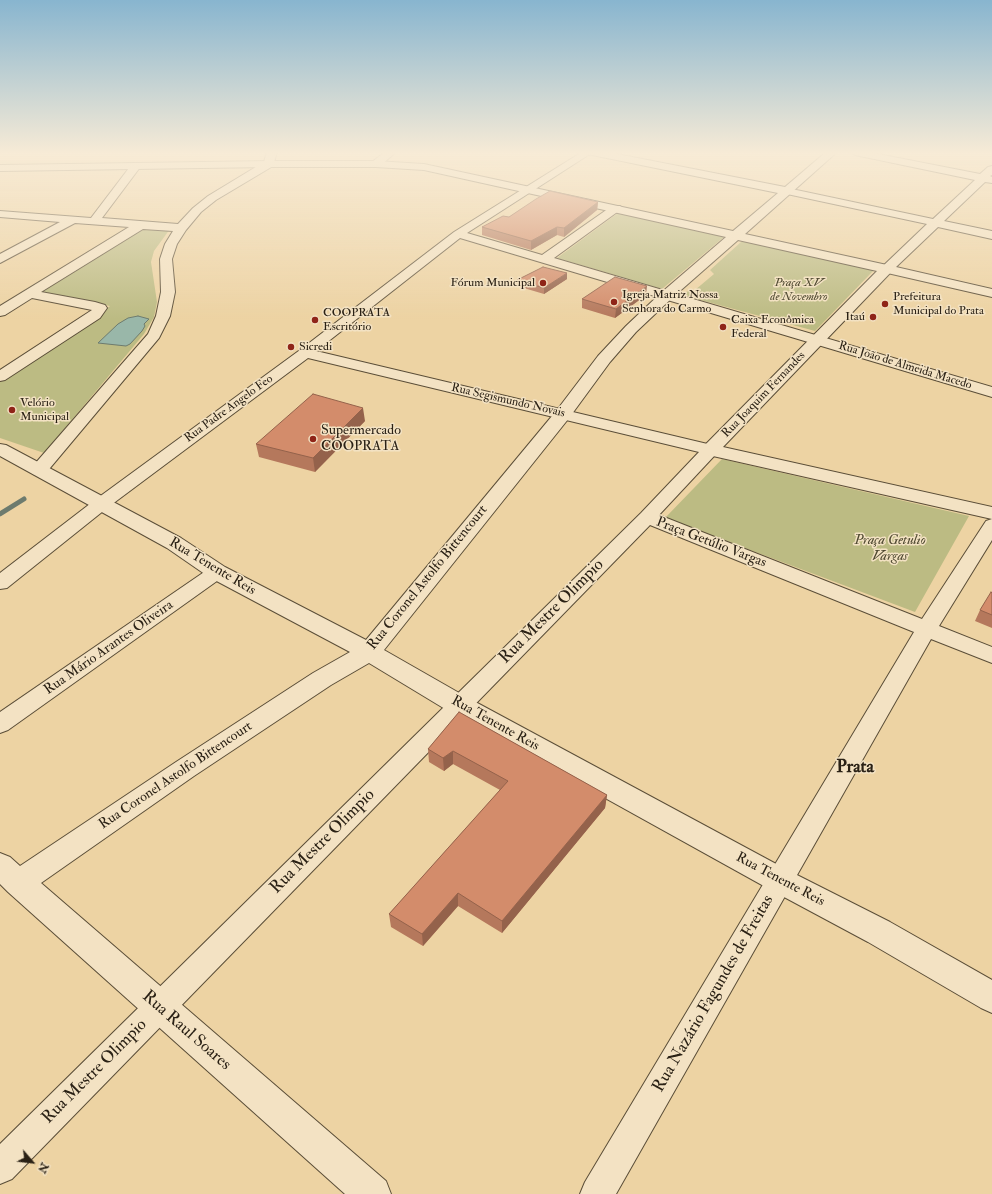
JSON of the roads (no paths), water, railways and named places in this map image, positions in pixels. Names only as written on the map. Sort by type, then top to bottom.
[{"type":"street","points":[[93,222],[105,208]]},
{"type":"street","points":[[39,470],[154,335],[163,316],[168,292],[166,259],[171,244],[181,228],[200,208]]},
{"type":"street","points":[[458,234],[499,208]]},
{"type":"street","points":[[545,259],[616,208],[992,292]]},
{"type":"street","points":[[667,295],[768,208]]},
{"type":"street","points":[[865,208],[992,235]]},
{"type":"street","points":[[458,234],[818,340],[887,269],[954,208]]},
{"type":"street","points":[[0,214],[181,228]]},
{"type":"street","points":[[0,259],[72,220]]},
{"type":"street","points":[[0,312],[142,225]]},
{"type":"street","name":"Rua Padre Angelo Feo","points":[[0,583],[101,504],[305,353],[458,234]]},
{"type":"street","points":[[0,377],[95,315],[100,308],[30,294]]},
{"type":"street","name":"Rua Coronel Astolfo Bittencourt","points":[[9,874],[178,774],[315,683],[369,652],[609,354],[631,329],[667,295]]},
{"type":"street","name":"Rua João de Almeida Macedo","points":[[818,340],[992,392]]},
{"type":"street","name":"Rua Joaquim Fernandes","points":[[710,450],[818,340]]},
{"type":"street","name":"Rua Segismundo Novais","points":[[305,353],[710,450]]},
{"type":"street","name":"Rua Tenente Reis","points":[[0,449],[174,543],[217,572],[369,652],[459,704],[781,881],[879,932],[992,997]]},
{"type":"street","points":[[710,450],[992,513]]},
{"type":"street","name":"Praça Getúlio Vargas","points":[[710,450],[647,517],[928,628],[992,655]]},
{"type":"street","name":"Rua Mestre Olimpio","points":[[0,1167],[459,704],[647,517]]},
{"type":"street","points":[[928,628],[992,525]]},
{"type":"street","name":"Rua Mário Arantes Oliveira","points":[[0,724],[217,572]]},
{"type":"street","name":"Rua Nazário Fagundes de Freitas","points":[[597,1194],[928,628]]},
{"type":"street","name":"Rua Raul Soares","points":[[9,874],[373,1194]]},
{"type":"waterway","points":[[0,514],[24,499]]},
{"type":"place","name":"Fórum Municipal","points":[[543,283]]},
{"type":"place","name":"Igreja Matriz Nossa Senhora do Carmo","points":[[614,302]]},
{"type":"place","name":"Prefeitura Municipal do Prata","points":[[885,304]]},
{"type":"place","name":"Itaú","points":[[873,317]]},
{"type":"place","name":"COOPRATA Escritório","points":[[315,320]]},
{"type":"place","name":"Caixa Econômica Federal","points":[[723,327]]},
{"type":"place","name":"Sicredi","points":[[291,347]]},
{"type":"place","name":"Velório Municipal","points":[[12,410]]},
{"type":"place","name":"Supermercado COOPRATA","points":[[313,439]]},
{"type":"district","name":"Prata","points":[[855,768]]},
{"type":"park label","name":"Praça XV de Novembro","points":[[799,290]]},
{"type":"park label","name":"Praça Getulio Vargas","points":[[890,550]]}]
